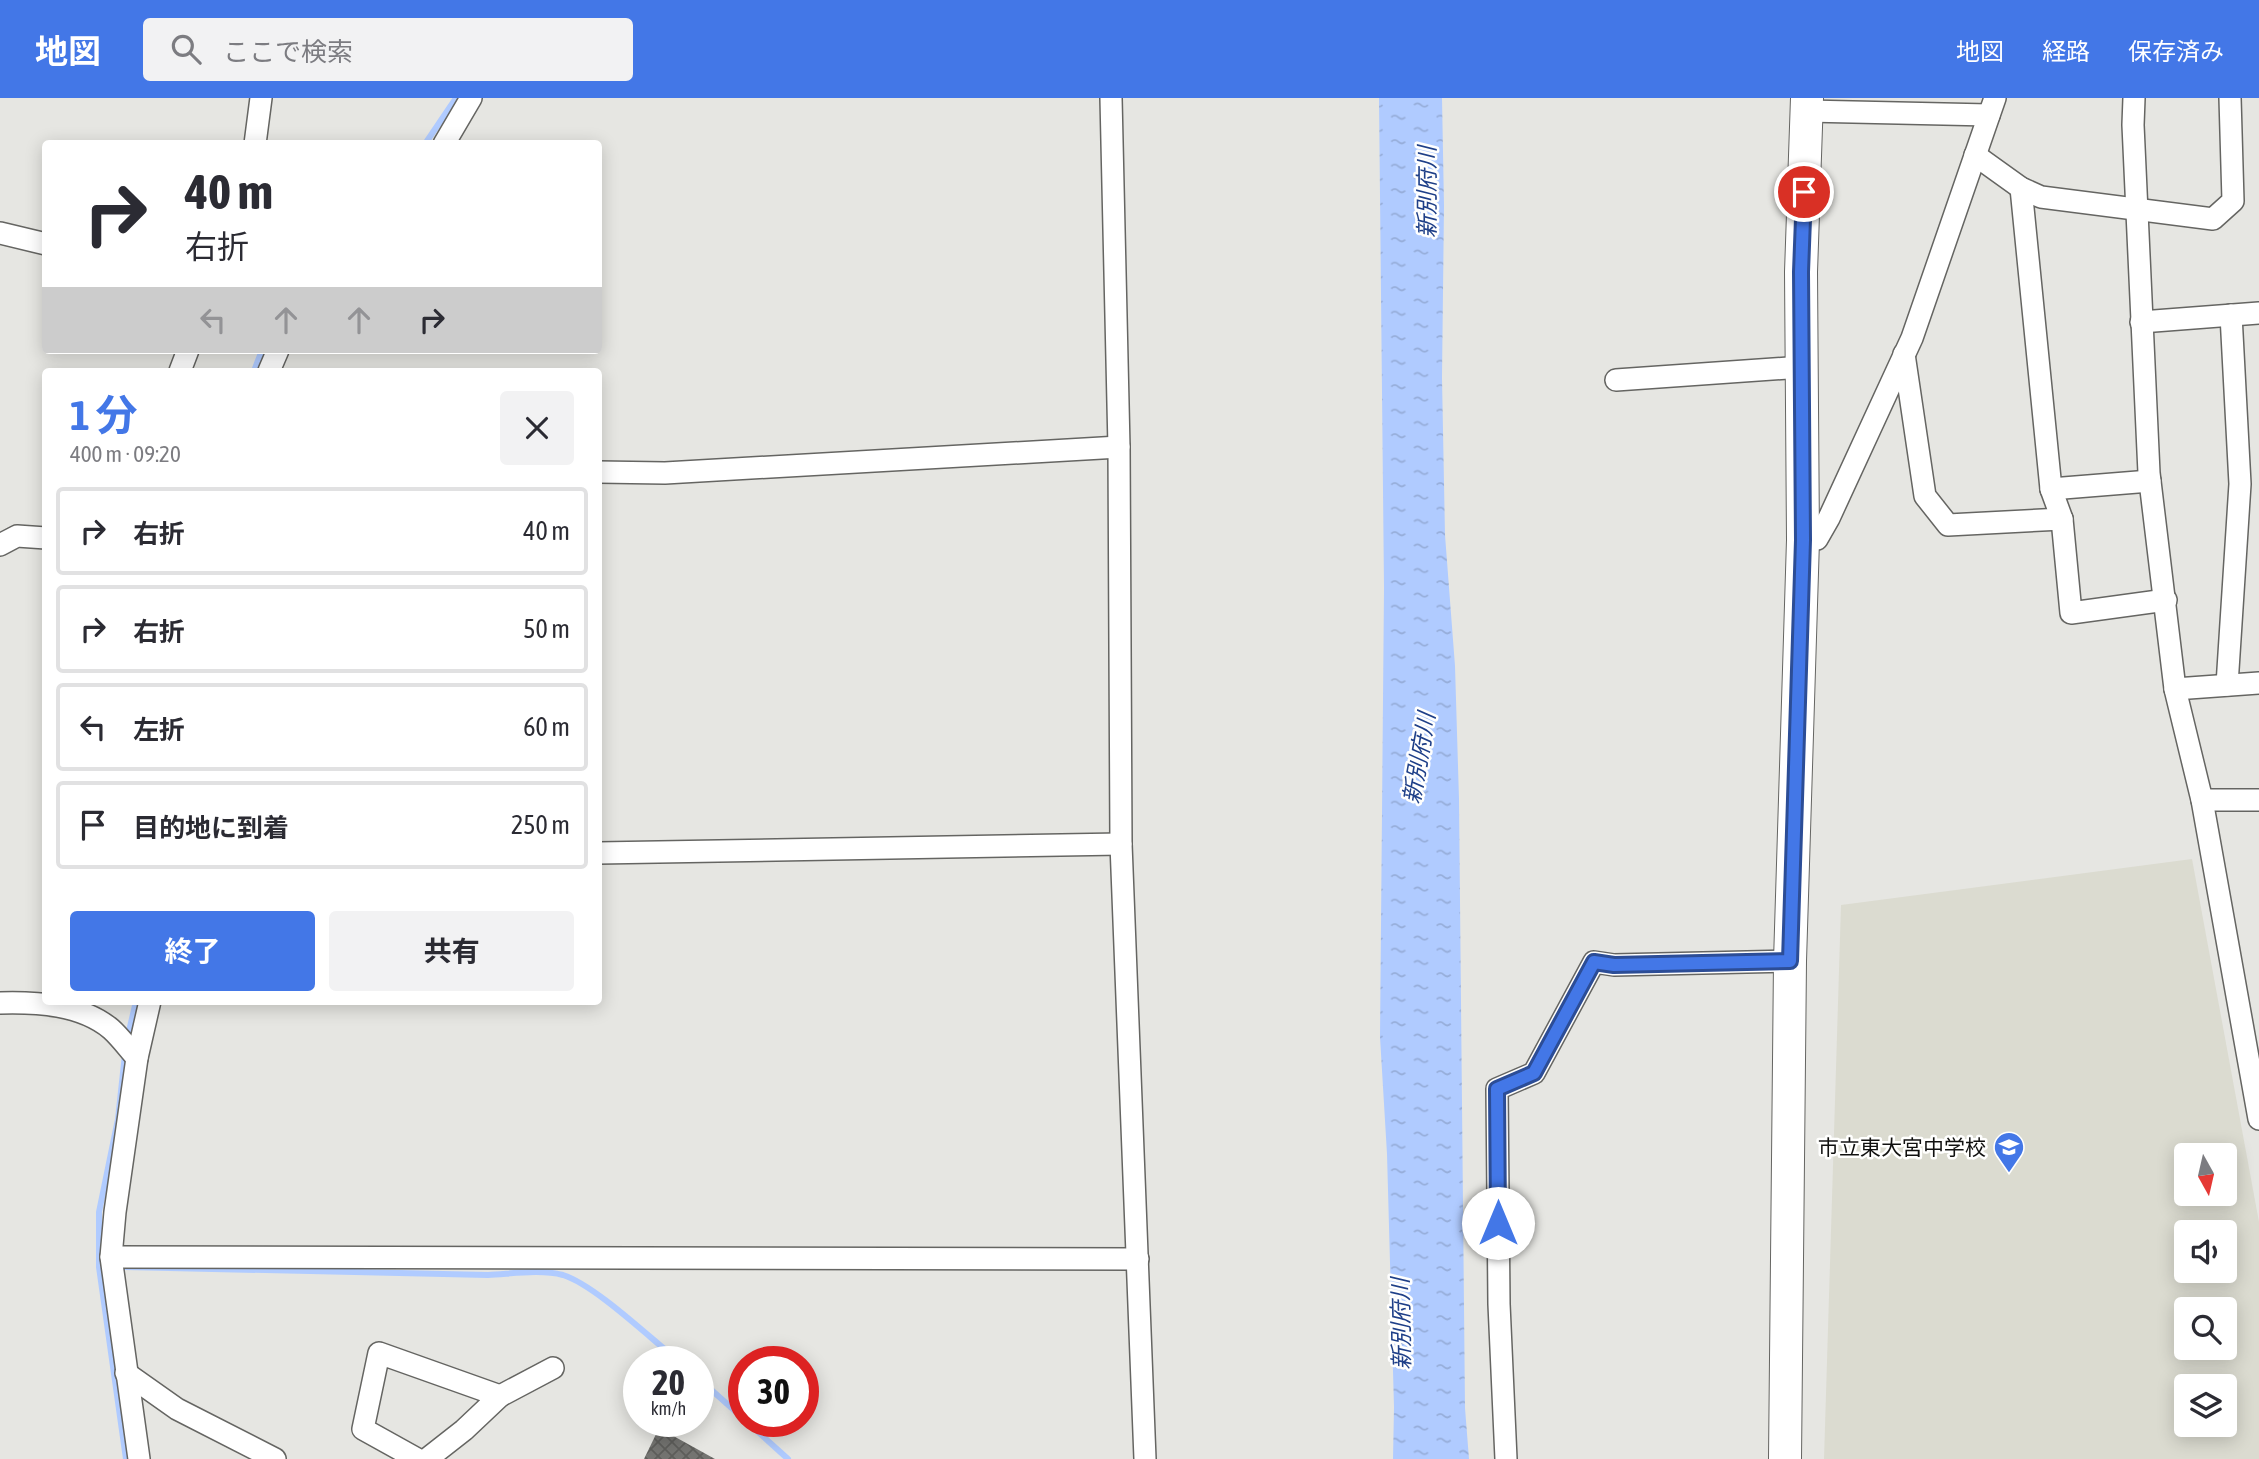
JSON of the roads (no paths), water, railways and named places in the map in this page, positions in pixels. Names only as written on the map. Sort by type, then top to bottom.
[{"type":"street","points":[[256,140],[261,98]]},
{"type":"street","points":[[446,140],[471,98]]},
{"type":"street","points":[[1111,98],[1119,447],[1121,845],[1145,1459]]},
{"type":"street","points":[[2134,98],[2141,321],[2150,481],[2175,689],[2203,800],[2256,1088],[2259,1119]]},
{"type":"street","points":[[1975,155],[2021,188],[2041,197],[2213,219],[2233,201],[2230,98]]},
{"type":"street","points":[[1784,1459],[1790,961],[1803,540],[1801,272],[1807,104],[1992,106],[1904,354],[1829,518],[1817,539],[1803,540]]},
{"type":"street","points":[[2021,188],[2051,489],[2062,519],[2071,613],[2166,600]]},
{"type":"street","points":[[0,233],[42,243]]},
{"type":"street","points":[[2141,321],[2259,313]]},
{"type":"street","points":[[2227,685],[2240,484],[2231,315]]},
{"type":"street","points":[[1904,354],[1926,496],[1948,525],[2062,519]]},
{"type":"street","points":[[1616,380],[1801,367]]},
{"type":"street","points":[[602,472],[665,473],[1119,447]]},
{"type":"street","points":[[2051,489],[2150,481]]},
{"type":"street","points":[[0,545],[17,536],[42,538]]},
{"type":"street","points":[[2175,689],[2259,683]]},
{"type":"street","points":[[2203,800],[2259,800]]},
{"type":"street","points":[[602,853],[1121,845]]},
{"type":"street","points":[[1506,1459],[1499,1304],[1497,1089],[1534,1073],[1594,962],[1614,965],[1790,961]]},
{"type":"street","points":[[0,1003],[42,1005]]},
{"type":"street","points":[[48,1005],[78,1010],[110,1028],[137,1058]]},
{"type":"street","points":[[139,1459],[111,1257],[137,1058],[149,1005]]},
{"type":"street","points":[[111,1257],[1138,1259]]},
{"type":"street","points":[[417,1459],[363,1429],[379,1353],[500,1396]]},
{"type":"street","points":[[427,1459],[464,1430],[500,1396],[553,1368]]},
{"type":"street","points":[[126,1373],[177,1409],[275,1459]]},
{"type":"water","name":"新別府川","points":[[1379,98],[1442,98],[1445,535],[1455,666],[1459,799],[1465,1408],[1469,1459],[1393,1459],[1387,1154],[1380,1037],[1384,588]]},
{"type":"waterway","points":[[428,140],[456,98]]},
{"type":"waterway","points":[[255,368],[260,354]]},
{"type":"waterway","points":[[127,1040],[135,1005]]},
{"type":"waterway","points":[[125,1054],[118,1119],[99,1212],[99,1267],[126,1459]]},
{"type":"waterway","points":[[125,1267],[488,1275],[554,1273],[591,1290],[661,1346]]},
{"type":"waterway","points":[[714,1392],[728,1405]]},
{"type":"waterway","points":[[764,1437],[788,1459]]},
{"type":"place","name":"市立東大宮中学校","points":[[2009,1174]]}]
